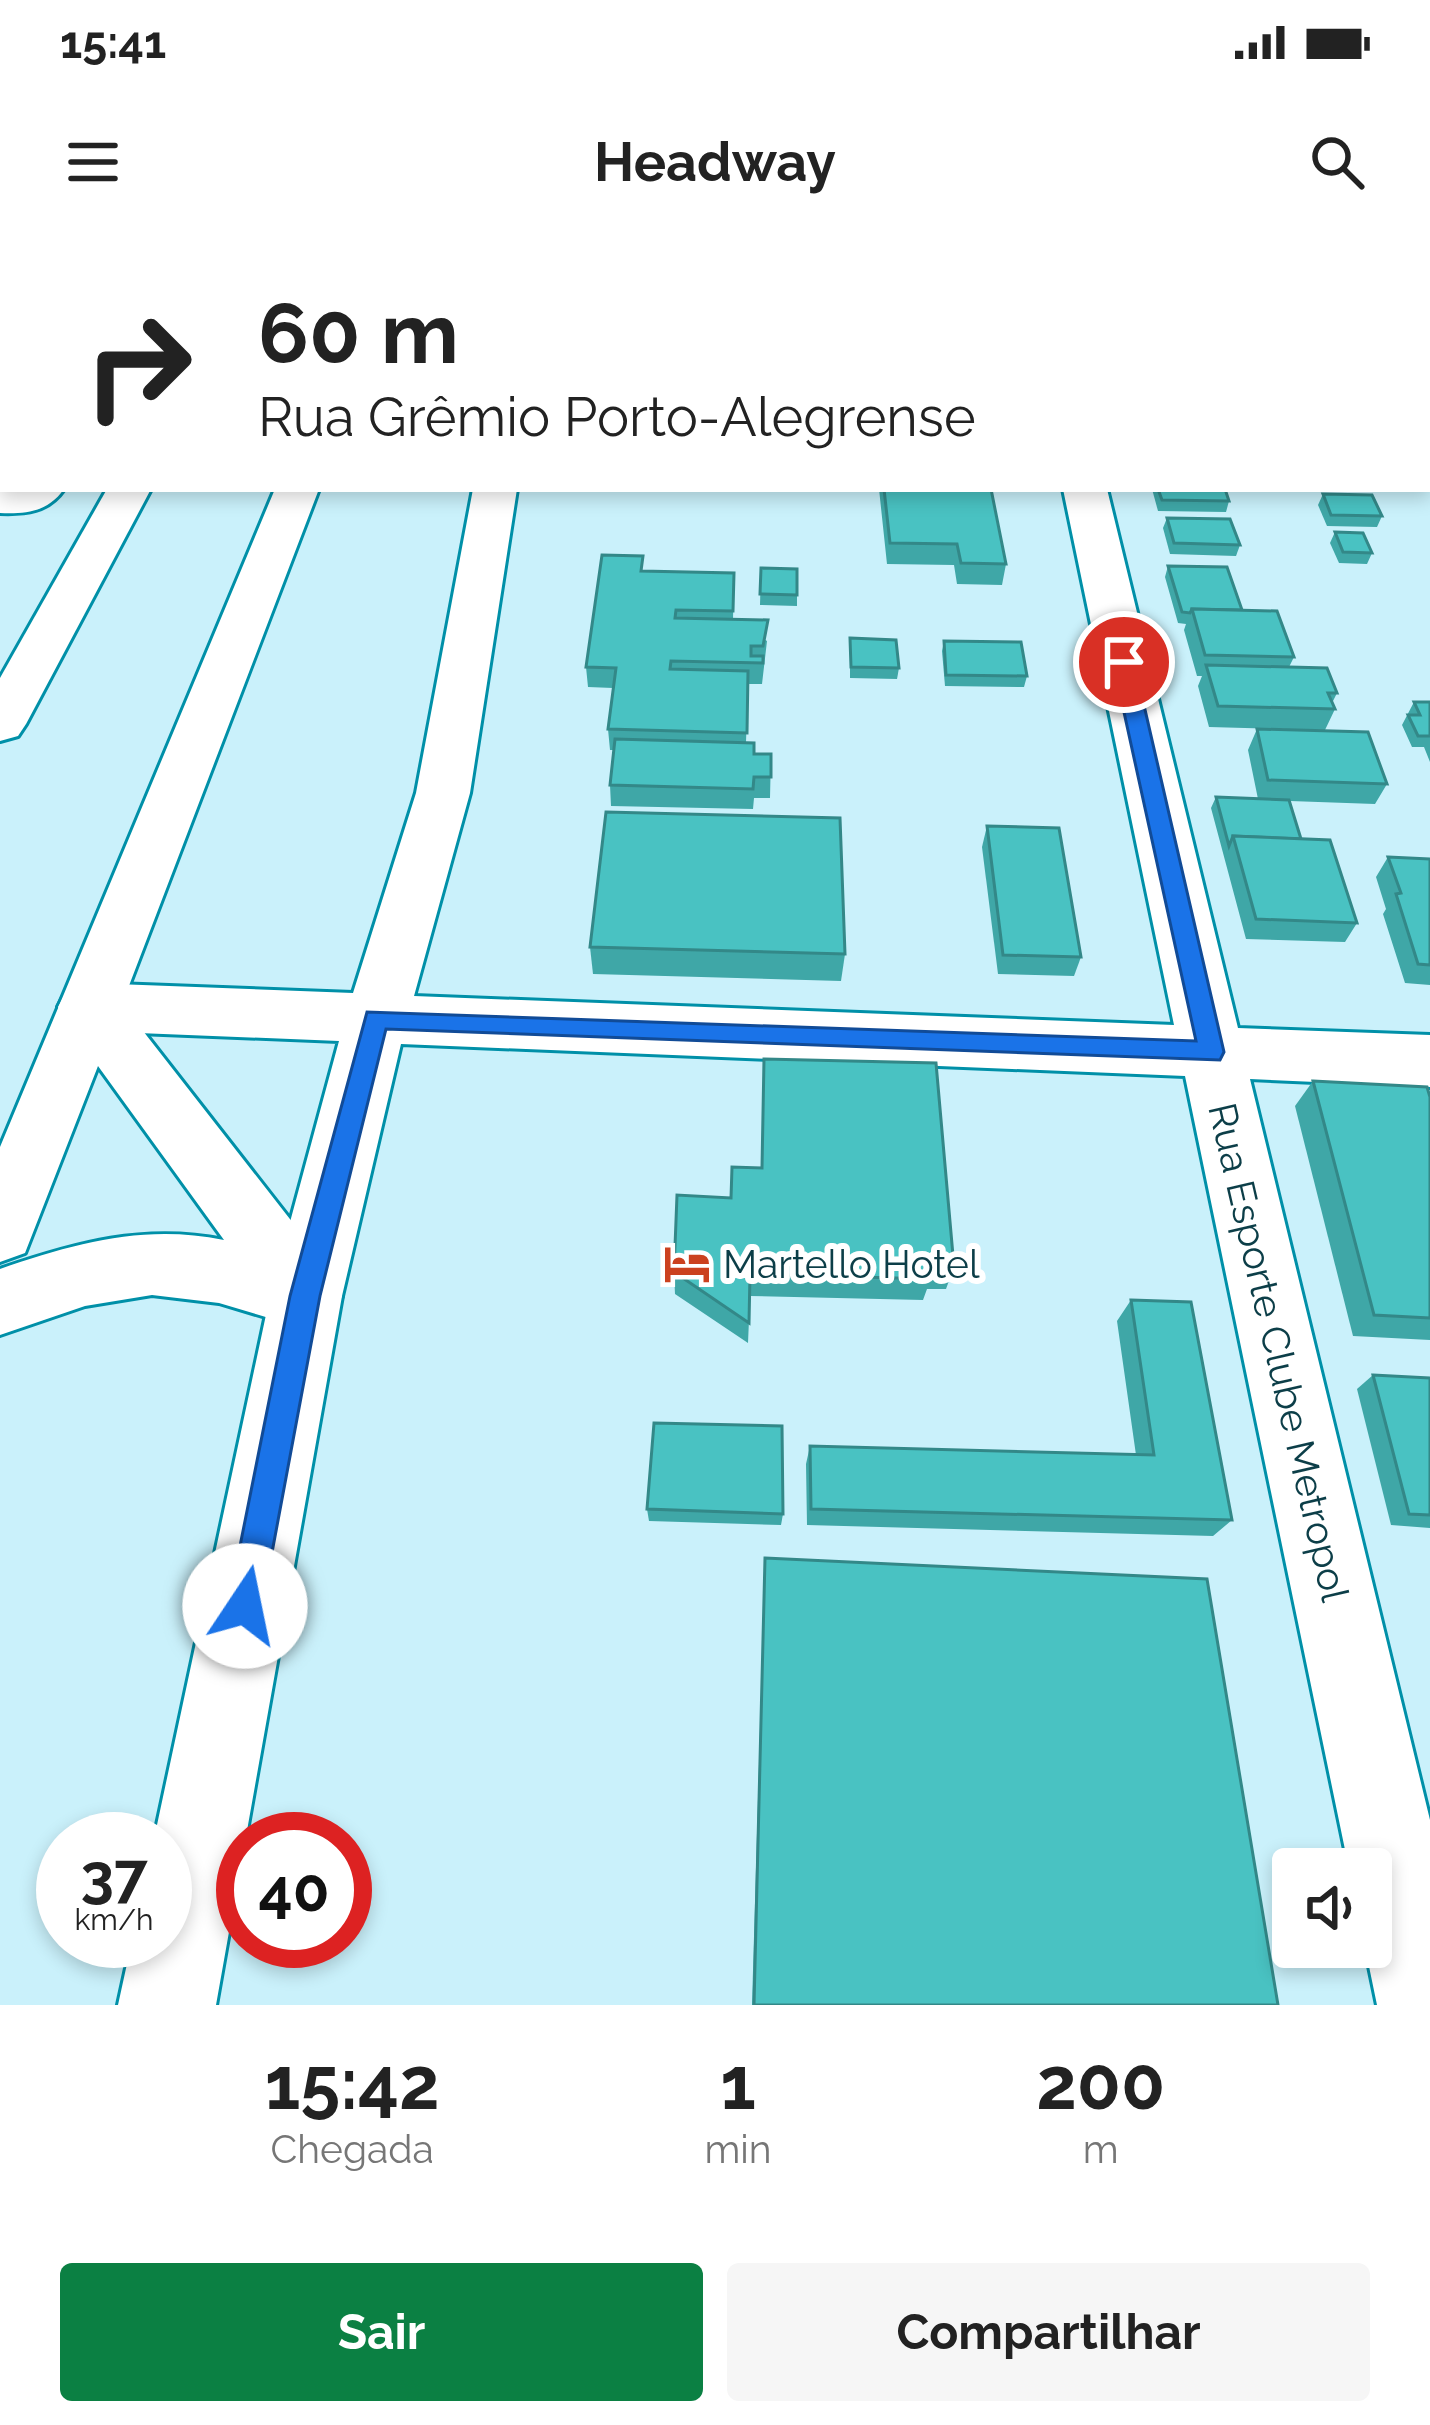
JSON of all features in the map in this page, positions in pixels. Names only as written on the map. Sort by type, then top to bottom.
[{"type":"main road","points":[[0,500],[23,501],[37,492]]},
{"type":"main road","points":[[0,724],[127,492]]},
{"type":"main road","points":[[0,1231],[296,492]]},
{"type":"main road","points":[[167,2005],[305,1296],[376,1019],[443,793],[494,492]]},
{"type":"main road","name":"Rua Esporte Clube Metropol","points":[[1086,492],[1426,2005]]},
{"type":"main road","points":[[89,1007],[1430,1061]]},
{"type":"main road","points":[[89,1007],[305,1296]]},
{"type":"main road","points":[[0,1302],[79,1273],[148,1259],[223,1269],[305,1296]]},
{"type":"building","points":[[884,492],[992,492],[1006,564],[961,563],[957,544],[890,543]]},
{"type":"building","points":[[1159,492],[1226,492],[1229,501],[1162,500]]},
{"type":"building","points":[[1323,494],[1372,495],[1382,516],[1331,515]]},
{"type":"building","points":[[1167,518],[1230,519],[1240,545],[1174,543]]},
{"type":"building","points":[[1335,532],[1363,533],[1372,553],[1343,552]]},
{"type":"building","points":[[602,555],[643,556],[641,571],[734,573],[733,611],[676,610],[675,618],[768,620],[763,646],[751,646],[751,656],[763,656],[763,663],[671,661],[670,669],[748,671],[747,733],[608,729],[616,668],[586,667]]},
{"type":"building","points":[[1168,566],[1227,567],[1242,610],[1182,612]]},
{"type":"building","points":[[761,568],[797,569],[797,595],[760,594]]},
{"type":"building","points":[[1192,609],[1277,611],[1294,657],[1205,655]]},
{"type":"building","points":[[850,638],[896,640],[899,668],[851,667]]},
{"type":"building","points":[[944,641],[1021,642],[1027,676],[946,675]]},
{"type":"building","points":[[1206,665],[1327,668],[1337,693],[1328,693],[1335,709],[1218,706]]},
{"type":"building","points":[[1414,702],[1430,702],[1430,736],[1418,736],[1408,715],[1420,715]]},
{"type":"building","points":[[1257,729],[1368,732],[1387,784],[1268,780]]},
{"type":"building","points":[[615,739],[754,743],[754,754],[771,754],[771,777],[754,777],[753,789],[610,785]]},
{"type":"building","points":[[1216,797],[1289,800],[1301,839],[1233,836],[1229,846]]},
{"type":"building","points":[[606,812],[840,818],[845,954],[590,947]]},
{"type":"building","points":[[987,826],[1059,828],[1081,957],[1003,955]]},
{"type":"building","points":[[1233,836],[1330,840],[1357,923],[1256,919]]},
{"type":"building","points":[[1388,857],[1430,859],[1430,965],[1418,964]]},
{"type":"building","points":[[764,1059],[936,1063],[954,1267],[929,1266],[930,1279],[750,1274],[749,1323],[674,1272],[677,1195],[731,1198],[732,1167],[762,1168]]},
{"type":"building","points":[[1313,1081],[1427,1087],[1430,1318],[1374,1315]]},
{"type":"building","points":[[1131,1300],[1191,1302],[1232,1520],[811,1509],[810,1446],[1154,1455]]},
{"type":"building","points":[[1373,1375],[1430,1378],[1430,1515],[1409,1514]]},
{"type":"building","points":[[654,1423],[782,1426],[783,1514],[647,1509]]},
{"type":"building","points":[[765,1558],[1207,1579],[1278,2005],[754,2005]]},
{"type":"place","name":"Martello Hotel","points":[[687,1264]]},
{"type":"route","points":[[245,1606],[305,1296],[376,1019],[1211,1052],[1124,662]]}]
